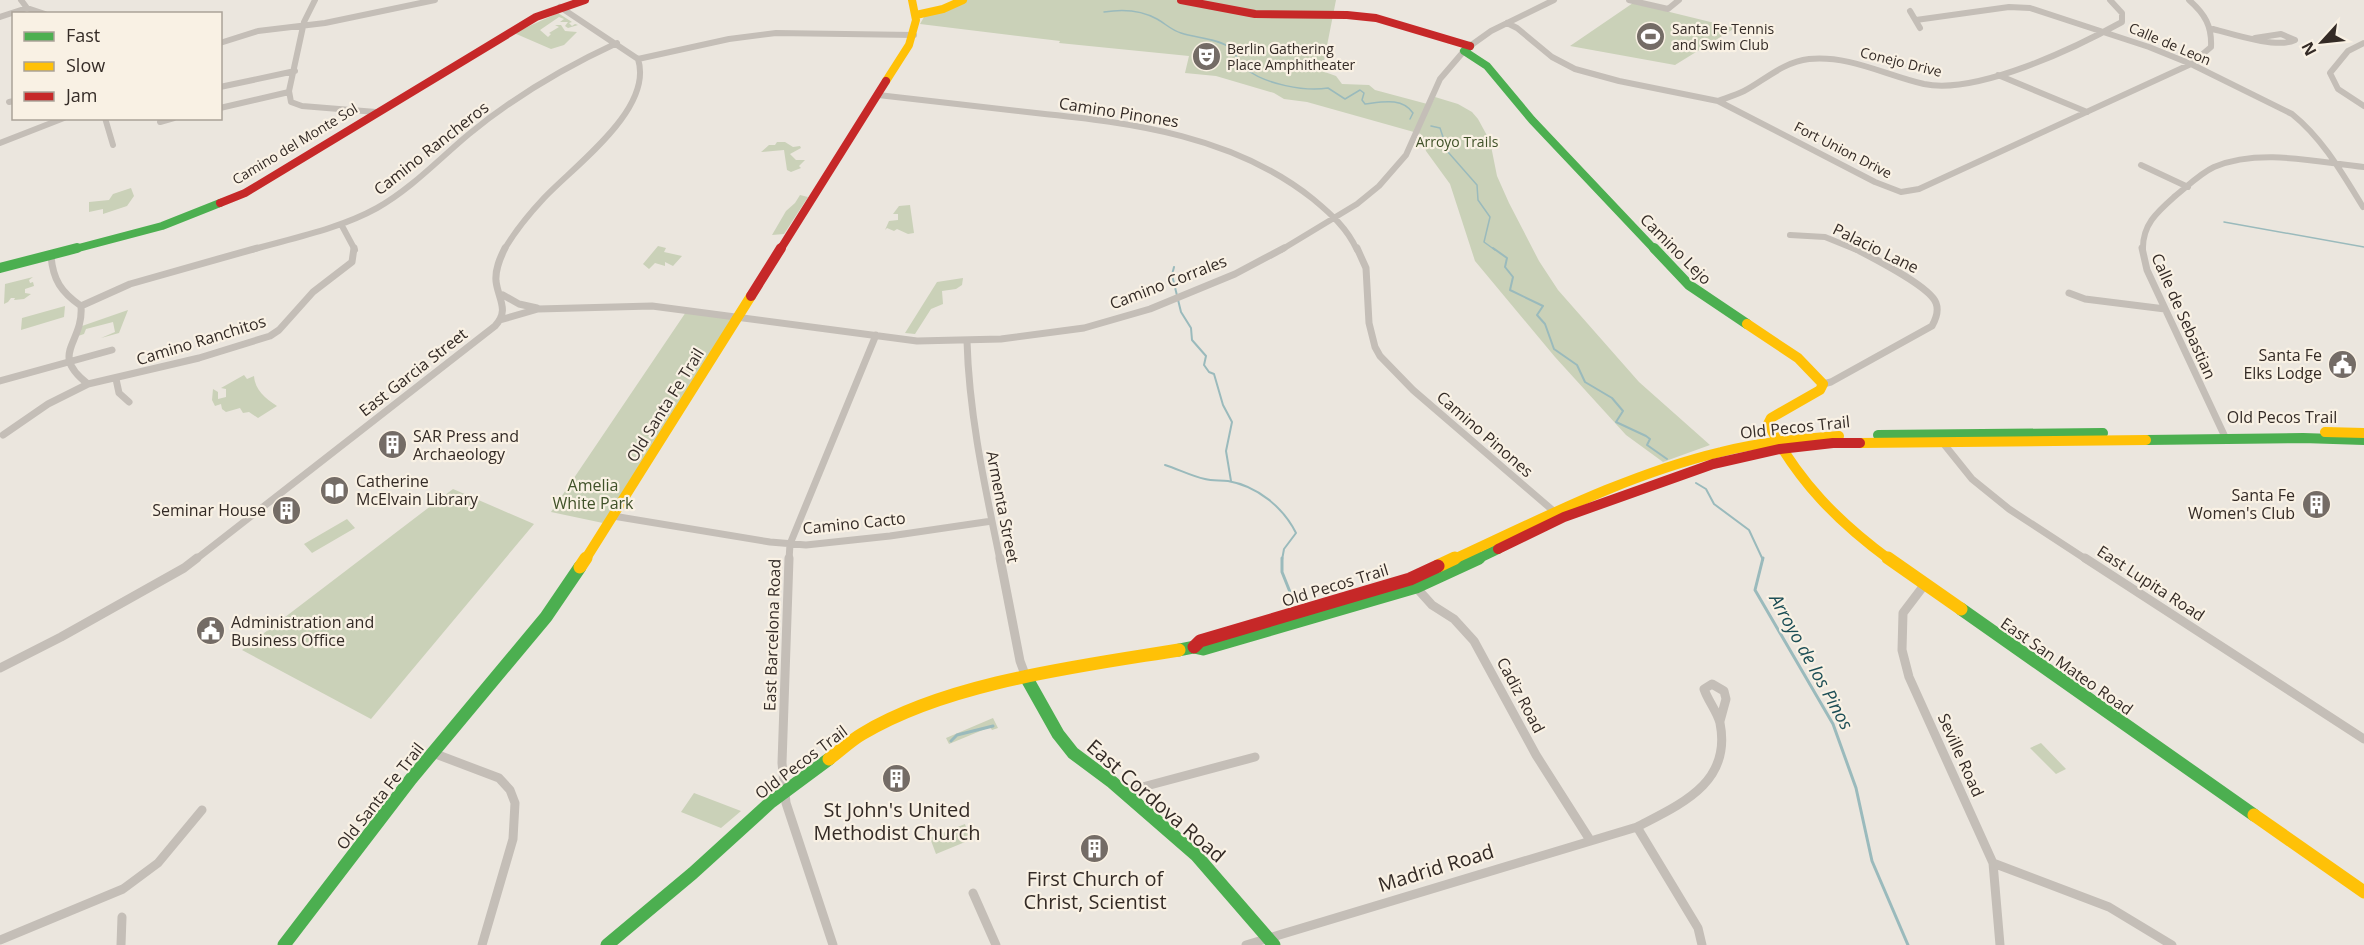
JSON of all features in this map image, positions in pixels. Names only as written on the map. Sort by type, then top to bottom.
[{"type":"street","points":[[21,0],[27,8],[39,12]]},
{"type":"street","points":[[315,0],[305,26],[289,98],[295,105],[376,112]]},
{"type":"street","points":[[222,42],[258,31],[325,24],[435,0]]},
{"type":"street","name":"Camino del Monte Sol","points":[[0,268],[162,226],[245,193],[536,17],[585,0]]},
{"type":"street","name":"Old Santa Fe Trail","points":[[284,945],[389,806],[546,617],[613,516],[914,35],[916,15],[912,0]]},
{"type":"street","points":[[916,15],[943,9],[963,0]]},
{"type":"street","name":"Camino Lejo","points":[[1181,0],[1255,14],[1357,15],[1376,18],[1467,48],[1487,66],[1532,120],[1689,285],[1712,304],[1795,356],[1817,374],[1823,384]]},
{"type":"street","name":"Camino Corrales","points":[[500,320],[538,309],[652,306],[917,341],[967,341],[1027,337],[1084,328],[1150,309],[1235,274],[1274,254],[1370,195],[1406,155],[1418,134],[1440,79],[1467,48],[1507,23],[1554,0]]},
{"type":"street","points":[[1629,0],[1668,9],[1679,0]]},
{"type":"street","points":[[2106,31],[2122,22],[2122,13],[2110,0]]},
{"type":"street","points":[[2189,0],[2201,10],[2213,29],[2255,38],[2289,44],[2295,40],[2284,34],[2255,38]]},
{"type":"street","points":[[500,320],[504,307],[503,295],[496,282],[496,271],[502,255],[534,209],[599,145],[625,113],[642,75],[638,59],[560,7]]},
{"type":"street","name":"Calle de Leon","points":[[1916,20],[2009,7],[2030,8],[2106,31],[2191,64],[2298,118],[2320,140],[2363,207]]},
{"type":"street","points":[[15,12],[27,8]]},
{"type":"street","points":[[1910,11],[1920,28]]},
{"type":"street","name":"Fort Union Drive","points":[[1507,23],[1552,57],[1584,73],[1718,101],[1875,182],[1902,192],[1919,189],[2191,64],[2211,48],[2213,29]]},
{"type":"street","name":"Conejo Drive","points":[[1718,101],[1744,91],[1779,67],[1808,59],[1850,61],[1941,86],[1964,86],[1998,75],[2106,31]]},
{"type":"street","points":[[638,59],[729,39],[776,33],[914,35]]},
{"type":"street","name":"Camino Rancheros","points":[[81,306],[141,280],[341,224],[370,212],[393,197],[461,140],[511,103],[595,53],[617,43]]},
{"type":"street","points":[[2364,43],[2348,51],[2330,73],[2331,82],[2336,87],[2364,105]]},
{"type":"street","points":[[222,87],[295,70]]},
{"type":"street","points":[[1998,75],[2087,112]]},
{"type":"street","points":[[222,108],[289,92]]},
{"type":"street","name":"Camino Pinones","points":[[878,95],[1102,120],[1163,130],[1208,142],[1252,160],[1295,185],[1336,218],[1353,240],[1366,268],[1369,323],[1375,347],[1380,356],[1413,390],[1559,515]]},
{"type":"street","points":[[0,143],[59,120]]},
{"type":"street","points":[[106,120],[112,145]]},
{"type":"street","points":[[160,122],[167,120]]},
{"type":"street","name":"Calle de Sebastian","points":[[2223,435],[2141,251],[2145,225],[2156,212],[2212,168],[2228,162],[2260,158],[2364,166]]},
{"type":"street","points":[[2141,165],[2188,187]]},
{"type":"street","name":"Camino Ranchitos","points":[[3,435],[48,404],[88,384],[116,379],[270,336],[279,330],[313,292],[352,262],[355,250],[341,224]]},
{"type":"street","name":"Palacio Lane","points":[[1790,235],[1810,234],[1837,240],[1921,285],[1935,299],[1937,318],[1932,326],[1923,333],[1831,382],[1823,384]]},
{"type":"street","points":[[51,256],[52,273],[60,292],[81,306],[81,324],[69,352],[69,363],[70,370],[75,376],[88,384]]},
{"type":"street","points":[[2069,293],[2085,298],[2165,309]]},
{"type":"street","name":"Camino Corrales","points":[[503,295],[519,304],[538,309]]},
{"type":"street","name":"East Garcia Street","points":[[0,668],[61,637],[184,568],[470,347],[500,320]]},
{"type":"street","name":"East Barcelona Road","points":[[833,945],[786,803],[782,763],[790,544],[876,334]]},
{"type":"street","name":"Armenta Street","points":[[967,341],[970,400],[1020,661],[1026,677]]},
{"type":"street","points":[[0,381],[112,350]]},
{"type":"street","points":[[116,379],[117,391],[129,402]]},
{"type":"street","points":[[1778,445],[1768,424],[1770,420],[1816,393],[1823,387],[1823,384]]},
{"type":"street","name":"Old Pecos Trail","points":[[607,945],[826,759],[864,733],[931,703],[1014,678],[1194,647],[1203,649],[1218,645],[1472,562],[1559,515],[1778,445],[1939,438],[2364,433]]},
{"type":"street","name":"Old Pecos Trail","points":[[2223,435],[2364,440]]},
{"type":"street","name":"East Lupita Road","points":[[1939,438],[1972,479],[2009,509],[2364,739]]},
{"type":"street","name":"East San Mateo Road","points":[[1778,445],[1795,474],[1826,511],[1863,540],[2364,892]]},
{"type":"street","name":"Camino Cacto","points":[[613,516],[806,545],[890,536],[992,521]]},
{"type":"street","name":"Cadiz Road","points":[[1413,583],[1432,605],[1454,619],[1474,641],[1531,747],[1590,840]]},
{"type":"street","name":"Seville Road","points":[[1925,584],[1903,613],[1902,650],[1909,677],[1993,864],[2000,945]]},
{"type":"street","name":"East Cordova Road","points":[[1026,677],[1030,688],[1058,734],[1073,753],[1126,795],[1207,866],[1271,941]]},
{"type":"street","name":"Madrid Road","points":[[1246,945],[1271,941],[1637,827],[1696,796],[1706,787],[1718,763],[1721,749],[1720,721]]},
{"type":"street","points":[[433,753],[499,778],[510,790],[515,803],[516,817],[511,848],[482,945]]},
{"type":"street","points":[[1126,795],[1135,789],[1255,757]]},
{"type":"street","points":[[0,940],[123,889],[158,863],[202,810]]},
{"type":"street","points":[[1637,827],[1698,928],[1702,945]]},
{"type":"street","points":[[1993,864],[2085,895],[2133,920],[2172,945]]},
{"type":"street","points":[[973,893],[996,945]]},
{"type":"street","points":[[121,945],[122,917]]},
{"type":"green space","name":"Arroyo Trails","points":[[967,0],[1336,0],[1322,71],[1336,76],[1342,84],[1369,85],[1375,90],[1431,105],[1435,97],[1458,104],[1472,112],[1490,141],[1497,176],[1509,203],[1539,261],[1558,290],[1639,382],[1710,445],[1663,462],[1626,435],[1555,357],[1475,261],[1450,184],[1426,151],[1421,134],[1307,102],[1284,99],[1274,93],[1216,76],[1185,73],[1189,56],[1059,43],[1060,41],[920,24],[924,17]]},
{"type":"green space","name":"Santa Fe Tennis and Swim Club","points":[[1633,3],[1735,28],[1675,65],[1570,46]]},
{"type":"green space","points":[[558,13],[572,22],[569,23],[572,26],[578,25],[568,28],[565,26],[568,22],[560,22],[564,19],[559,17],[540,30],[548,37],[551,34],[549,33],[559,27],[555,25],[561,25],[565,31],[577,32],[564,45],[551,49],[514,33]]},
{"type":"green space","points":[[777,142],[785,142],[793,147],[800,146],[801,148],[790,154],[796,160],[805,160],[799,166],[801,168],[791,172],[787,170],[784,150],[761,152]]},
{"type":"green space","points":[[131,188],[134,196],[127,206],[103,214],[103,209],[89,212],[89,202],[109,200],[113,194]]},
{"type":"green space","points":[[800,195],[808,197],[784,234],[772,235],[786,211]]},
{"type":"green space","points":[[910,205],[914,233],[908,234],[897,229],[894,231],[887,228],[885,230],[889,221],[898,220],[898,214],[893,214],[899,206]]},
{"type":"green space","points":[[658,246],[666,248],[664,252],[682,256],[673,266],[665,262],[665,266],[655,263],[649,269],[643,264]]},
{"type":"green space","points":[[33,277],[29,280],[34,286],[25,289],[25,293],[31,294],[24,299],[11,298],[4,304],[5,284]]},
{"type":"green space","points":[[963,278],[962,285],[956,289],[942,291],[943,304],[931,309],[915,334],[905,333],[937,282]]},
{"type":"green space","points":[[65,306],[64,317],[21,330],[22,318]]},
{"type":"green space","points":[[128,310],[119,333],[101,338],[115,332],[113,322],[86,329],[84,334],[78,336],[82,326]]},
{"type":"green space","name":"Amelia White Park","points":[[686,312],[728,317],[732,320],[603,523],[551,512]]},
{"type":"green space","points":[[244,375],[247,379],[254,376],[261,393],[277,406],[258,418],[249,412],[243,413],[240,408],[226,412],[222,409],[221,404],[215,406],[212,400],[213,389],[218,392],[218,399],[226,397],[226,389],[221,388]]},
{"type":"green space","points":[[453,489],[534,524],[371,719],[242,650]]},
{"type":"green space","points":[[347,519],[355,528],[312,553],[304,544]]},
{"type":"green space","points":[[993,718],[998,728],[992,730],[990,727],[949,744],[946,738]]},
{"type":"green space","points":[[2041,743],[2066,769],[2056,774],[2030,748]]},
{"type":"green space","points":[[694,793],[741,811],[721,828],[681,812]]},
{"type":"green space","points":[[965,824],[970,840],[936,854],[930,838]]},
{"type":"waterway","name":"Arroyo de los Pinos","points":[[1104,12],[1124,11],[1144,14],[1157,19],[1177,32],[1224,44],[1231,49],[1246,69],[1274,83],[1297,88],[1328,88],[1345,99],[1360,90],[1364,93],[1362,100],[1365,104],[1397,103],[1413,113],[1410,119]]},
{"type":"waterway","name":"Arroyo de los Pinos","points":[[1431,126],[1440,128],[1448,152],[1477,185],[1478,200],[1490,217],[1484,242],[1495,250]]},
{"type":"waterway","points":[[2224,222],[2364,247]]},
{"type":"waterway","name":"Arroyo de los Pinos","points":[[1493,248],[1507,258],[1505,267],[1513,277],[1510,290],[1543,306],[1537,315],[1545,324],[1554,349],[1577,365],[1585,382],[1612,398],[1623,411],[1616,422],[1646,436],[1650,439],[1647,445],[1667,459]]},
{"type":"waterway","points":[[1174,267],[1172,275],[1181,312],[1191,328],[1192,340],[1206,356],[1204,365],[1209,372],[1214,374],[1223,405],[1232,422],[1226,451],[1231,481]]},
{"type":"waterway","points":[[1165,465],[1200,478],[1239,484],[1268,499],[1284,515],[1296,533],[1284,549],[1282,560]]},
{"type":"waterway","name":"Arroyo de los Pinos","points":[[1696,483],[1706,489],[1714,504],[1749,530],[1763,559]]},
{"type":"waterway","name":"Arroyo de los Pinos","points":[[1763,559],[1755,590],[1833,724],[1856,788],[1872,861],[1908,945]]},
{"type":"waterway","points":[[1282,560],[1282,572],[1292,597]]},
{"type":"waterway","points":[[951,741],[957,735],[993,726]]},
{"type":"traffic: fast","points":[[1470,46],[1464,51],[1487,66],[1532,120],[1689,285],[1747,324]]},
{"type":"traffic: fast","points":[[0,268],[162,226],[220,203]]},
{"type":"traffic: fast","points":[[1878,435],[2103,433]]},
{"type":"traffic: fast","points":[[2146,440],[2303,438],[2364,440]]},
{"type":"traffic: fast","points":[[1179,650],[1194,647],[1203,649],[1416,587],[1498,549]]},
{"type":"traffic: fast","points":[[284,945],[411,779],[546,617],[580,567]]},
{"type":"traffic: fast","points":[[1961,609],[2254,815]]},
{"type":"traffic: fast","points":[[1026,677],[1058,734],[1073,753],[1112,782],[1196,855],[1274,945]]},
{"type":"traffic: fast","points":[[607,945],[693,873],[771,802],[829,759]]},
{"type":"traffic: slow","points":[[886,81],[909,45],[916,20],[912,0]]},
{"type":"traffic: slow","points":[[916,15],[943,9],[963,0]]},
{"type":"traffic: slow","points":[[580,567],[751,296]]},
{"type":"traffic: slow","points":[[1747,324],[1798,358],[1816,374],[1823,384],[1820,390],[1771,418],[1768,424],[1785,455],[1804,482],[1851,529],[1961,609]]},
{"type":"traffic: slow","points":[[2325,432],[2364,433]]},
{"type":"traffic: slow","points":[[1438,566],[1536,521],[1670,467],[1704,456],[1754,445],[1839,436]]},
{"type":"traffic: slow","points":[[1860,443],[2146,440]]},
{"type":"traffic: slow","points":[[829,759],[866,732],[941,700],[980,688],[1059,670],[1179,650]]},
{"type":"traffic: slow","points":[[2254,815],[2364,892]]},
{"type":"traffic: jam","points":[[220,203],[245,193],[536,17],[585,0]]},
{"type":"traffic: jam","points":[[1181,0],[1255,14],[1347,15],[1376,18],[1470,46]]},
{"type":"traffic: jam","points":[[751,296],[886,81]]},
{"type":"traffic: jam","points":[[1498,549],[1564,517],[1713,464],[1780,449],[1833,443],[1860,443]]},
{"type":"traffic: jam","points":[[1194,647],[1200,641],[1410,579],[1438,566]]},
{"type":"place","name":"Santa Fe Tennis and Swim Club","points":[[1651,37]]},
{"type":"place","name":"Berlin Gathering Place Amphitheater","points":[[1206,57]]},
{"type":"place","name":"Santa Fe Elks Lodge","points":[[2343,364]]},
{"type":"place","name":"SAR Press and Archaeology","points":[[392,445]]},
{"type":"place","name":"Catherine McElvain Library","points":[[335,490]]},
{"type":"place","name":"Santa Fe Women's Club","points":[[2316,504]]},
{"type":"place","name":"Seminar House","points":[[287,510]]},
{"type":"place","name":"Administration and Business Office","points":[[210,631]]},
{"type":"place","name":"St John's United Methodist Church","points":[[897,779]]},
{"type":"place","name":"First Church of Christ, Scientist","points":[[1095,848]]}]
